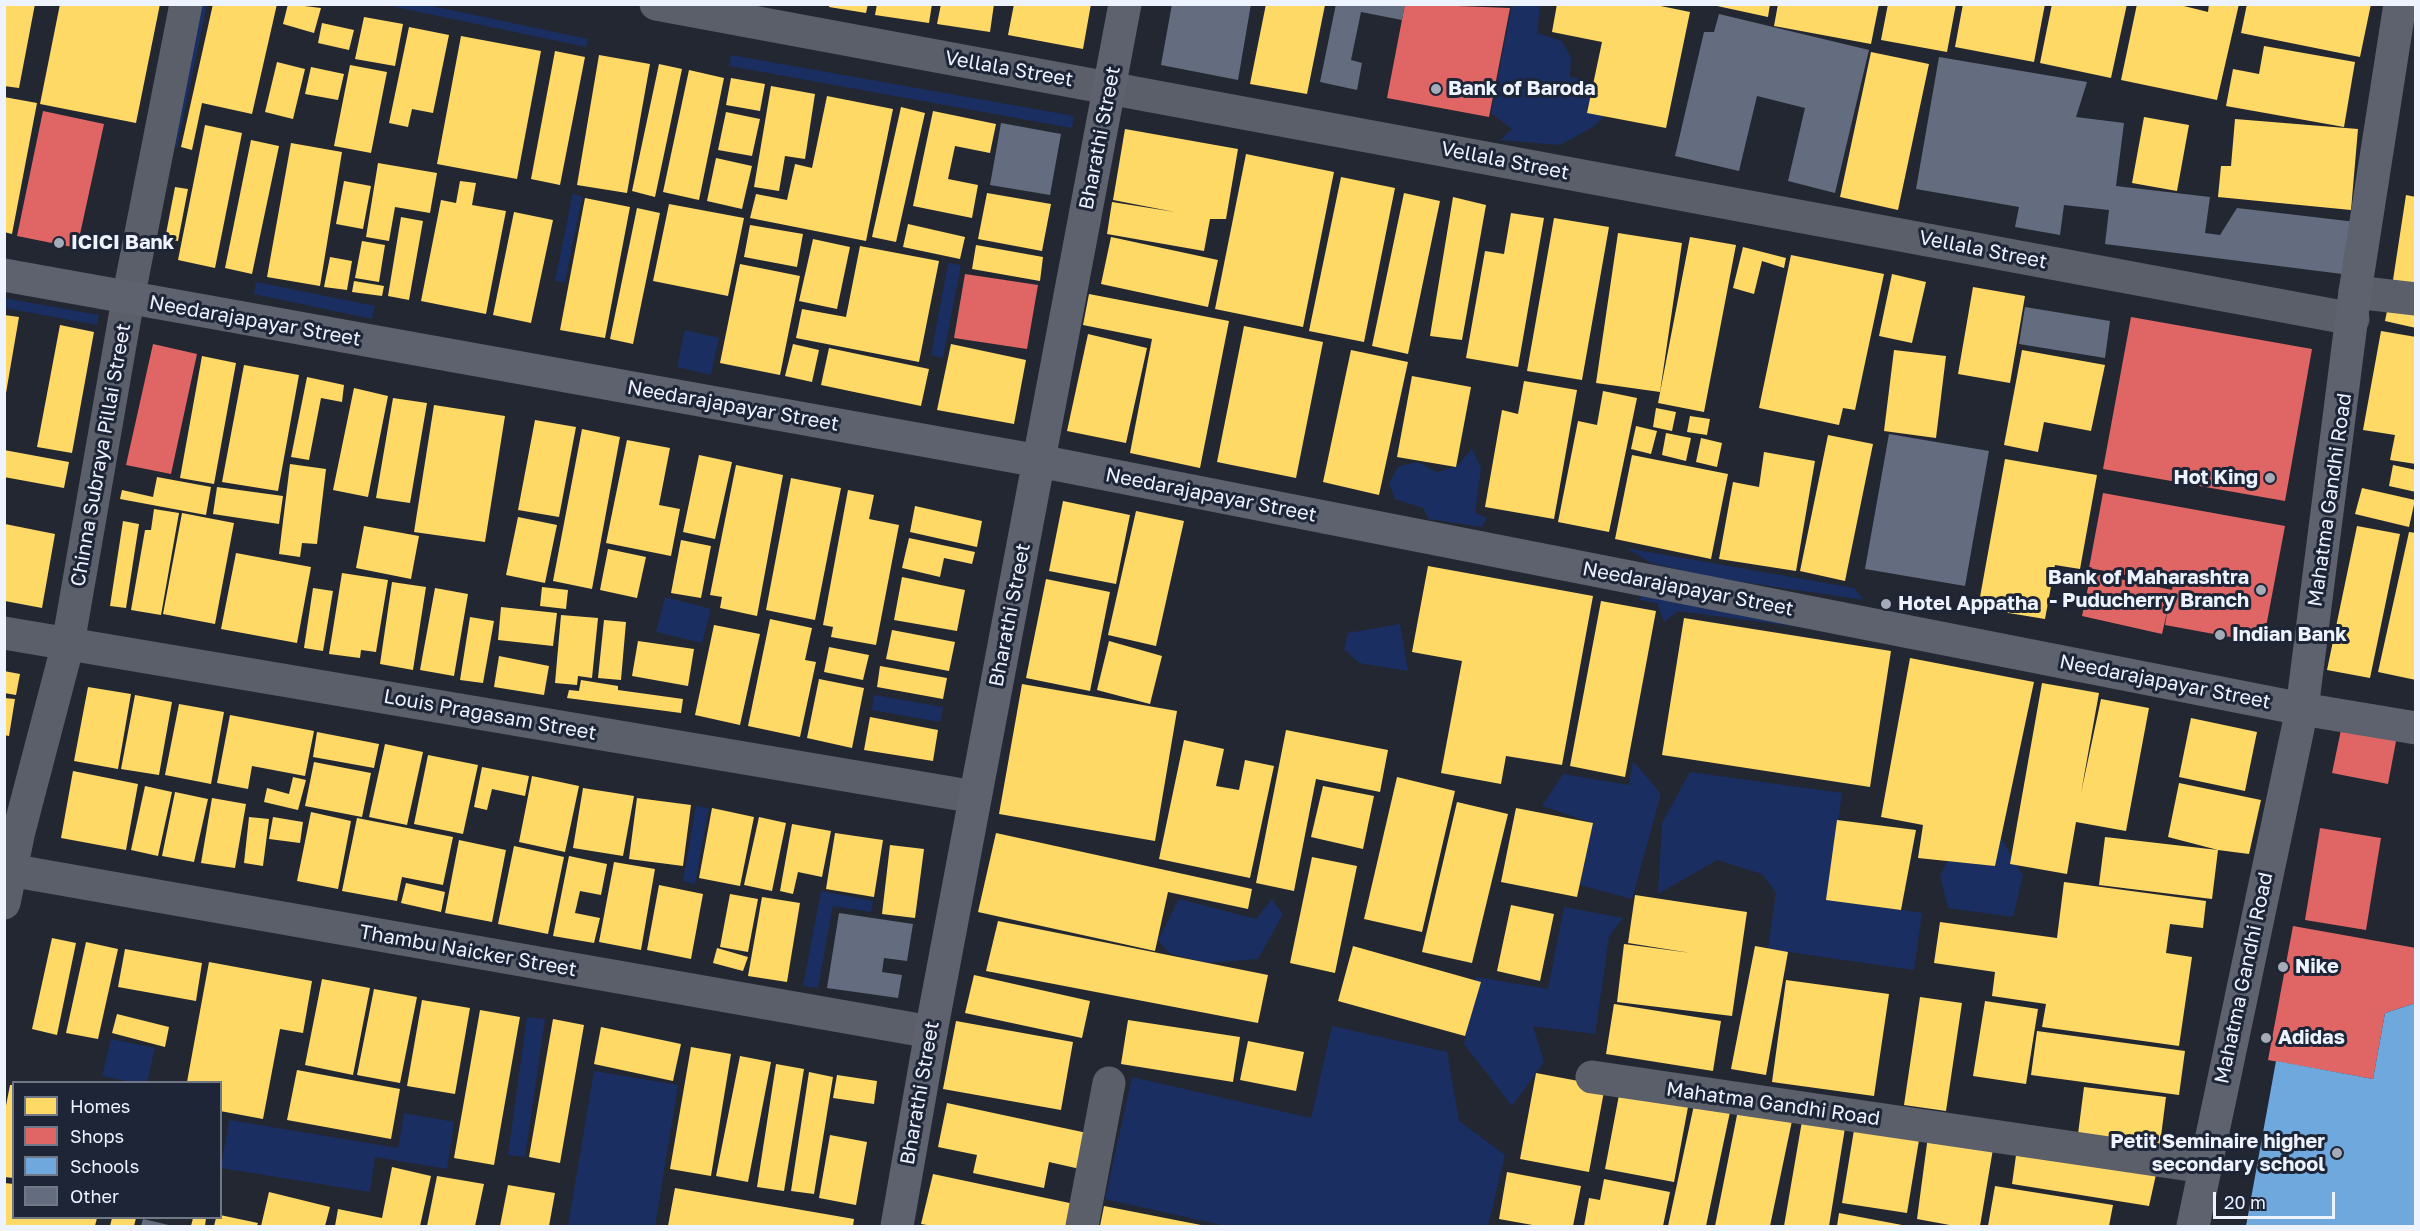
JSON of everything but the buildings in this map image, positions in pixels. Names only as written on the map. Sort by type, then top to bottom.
[{"type":"street","name":"Chinna Subraya Pillai Street","points":[[4,903],[8,870],[68,644],[128,298],[186,4]]},
{"type":"street","name":"Vellala Street","points":[[656,4],[1110,88],[2354,306],[2415,299]]},
{"type":"street","name":"Bharathi Street","points":[[897,1227],[931,1032],[1125,4]]},
{"type":"street","name":"Mahatma Gandhi Road","points":[[2193,1227],[2302,709],[2354,306],[2400,4]]},
{"type":"street","name":"Needarajapayar Street","points":[[4,275],[1039,461],[2302,709],[2415,728]]},
{"type":"street","name":"Louis Pragasam Street","points":[[4,633],[975,797]]},
{"type":"street","name":"Thambu Naicker Street","points":[[8,870],[931,1032]]},
{"type":"street","name":"Mahatma Gandhi Road","points":[[1592,1077],[2204,1167]]},
{"type":"street","points":[[1082,1227],[1109,1083]]},
{"type":"shaded area","points":[[1512,4],[1540,5],[1537,33],[1562,41],[1571,58],[1570,77],[1586,80],[1596,86],[1610,111],[1593,127],[1560,145],[1500,140],[1512,129],[1491,113]]},
{"type":"shaded area","points":[[201,5],[207,5],[177,147],[171,146]]},
{"type":"shaded area","points":[[386,5],[427,5],[588,39],[586,47]]},
{"type":"shaded area","points":[[731,55],[1074,116],[1072,128],[729,66]]},
{"type":"shaded area","points":[[573,193],[582,197],[565,282],[555,281]]},
{"type":"shaded area","points":[[948,263],[961,265],[943,358],[931,355]]},
{"type":"shaded area","points":[[256,282],[375,306],[372,319],[254,294]]},
{"type":"shaded area","points":[[4,298],[99,315],[97,325],[5,308]]},
{"type":"shaded area","points":[[685,330],[719,338],[711,375],[677,367]]},
{"type":"shaded area","points":[[1472,449],[1481,468],[1475,513],[1487,518],[1482,527],[1429,519],[1423,508],[1395,499],[1389,483],[1399,466],[1418,462],[1436,472],[1456,467]]},
{"type":"shaded area","points":[[1626,548],[1854,588],[1864,600],[1709,577],[1652,563]]},
{"type":"shaded area","points":[[1643,583],[1815,629],[1678,611],[1664,622],[1657,603],[1640,600]]},
{"type":"shaded area","points":[[665,597],[711,609],[702,643],[656,632]]},
{"type":"shaded area","points":[[1400,624],[1408,671],[1359,663],[1344,649],[1348,633]]},
{"type":"shaded area","points":[[874,695],[943,707],[940,722],[872,710]]},
{"type":"shaded area","points":[[1633,761],[1661,794],[1632,899],[1580,885],[1593,823],[1542,806],[1563,774],[1629,785]]},
{"type":"shaded area","points":[[1690,772],[1842,793],[1828,899],[1922,913],[1914,970],[1768,949],[1776,893],[1762,874],[1717,860],[1658,894],[1662,823]]},
{"type":"shaded area","points":[[696,806],[709,808],[695,884],[683,881]]},
{"type":"shaded area","points":[[1998,833],[2023,876],[2013,917],[1948,908],[1940,876],[1957,843]]},
{"type":"shaded area","points":[[821,891],[873,901],[871,912],[833,906],[818,988],[803,986]]},
{"type":"shaded area","points":[[1179,899],[1256,919],[1272,899],[1283,914],[1258,959],[1207,963],[1170,954],[1158,940]]},
{"type":"shaded area","points":[[1564,907],[1623,918],[1609,936],[1595,1034],[1533,1026],[1544,1062],[1512,1106],[1464,1044],[1476,977],[1548,989]]},
{"type":"shaded area","points":[[527,1017],[545,1019],[525,1157],[508,1155]]},
{"type":"shaded area","points":[[1332,1026],[1447,1052],[1459,1121],[1505,1155],[1488,1226],[1226,1226],[1105,1199],[1132,1077],[1311,1118]]},
{"type":"shaded area","points":[[111,1039],[155,1048],[147,1081],[126,1081],[102,1076]]},
{"type":"shaded area","points":[[594,1071],[678,1085],[655,1226],[568,1226]]},
{"type":"shaded area","points":[[404,1113],[454,1122],[447,1169],[375,1157],[370,1192],[222,1168],[229,1120],[398,1148]]},
{"type":"place","name":"Bank of Baroda","points":[[1436,89]]},
{"type":"place","name":"ICICI Bank","points":[[59,243]]},
{"type":"place","name":"Hot King","points":[[2270,478]]},
{"type":"place","name":"Bank of Maharashtra - Puducherry Branch","points":[[2261,590]]},
{"type":"place","name":"Hotel Appatha","points":[[1886,604]]},
{"type":"place","name":"Indian Bank","points":[[2220,635]]},
{"type":"place","name":"Nike","points":[[2283,967]]},
{"type":"place","name":"Adidas","points":[[2266,1038]]},
{"type":"place","name":"Petit Seminaire higher secondary school","points":[[2337,1153]]}]
